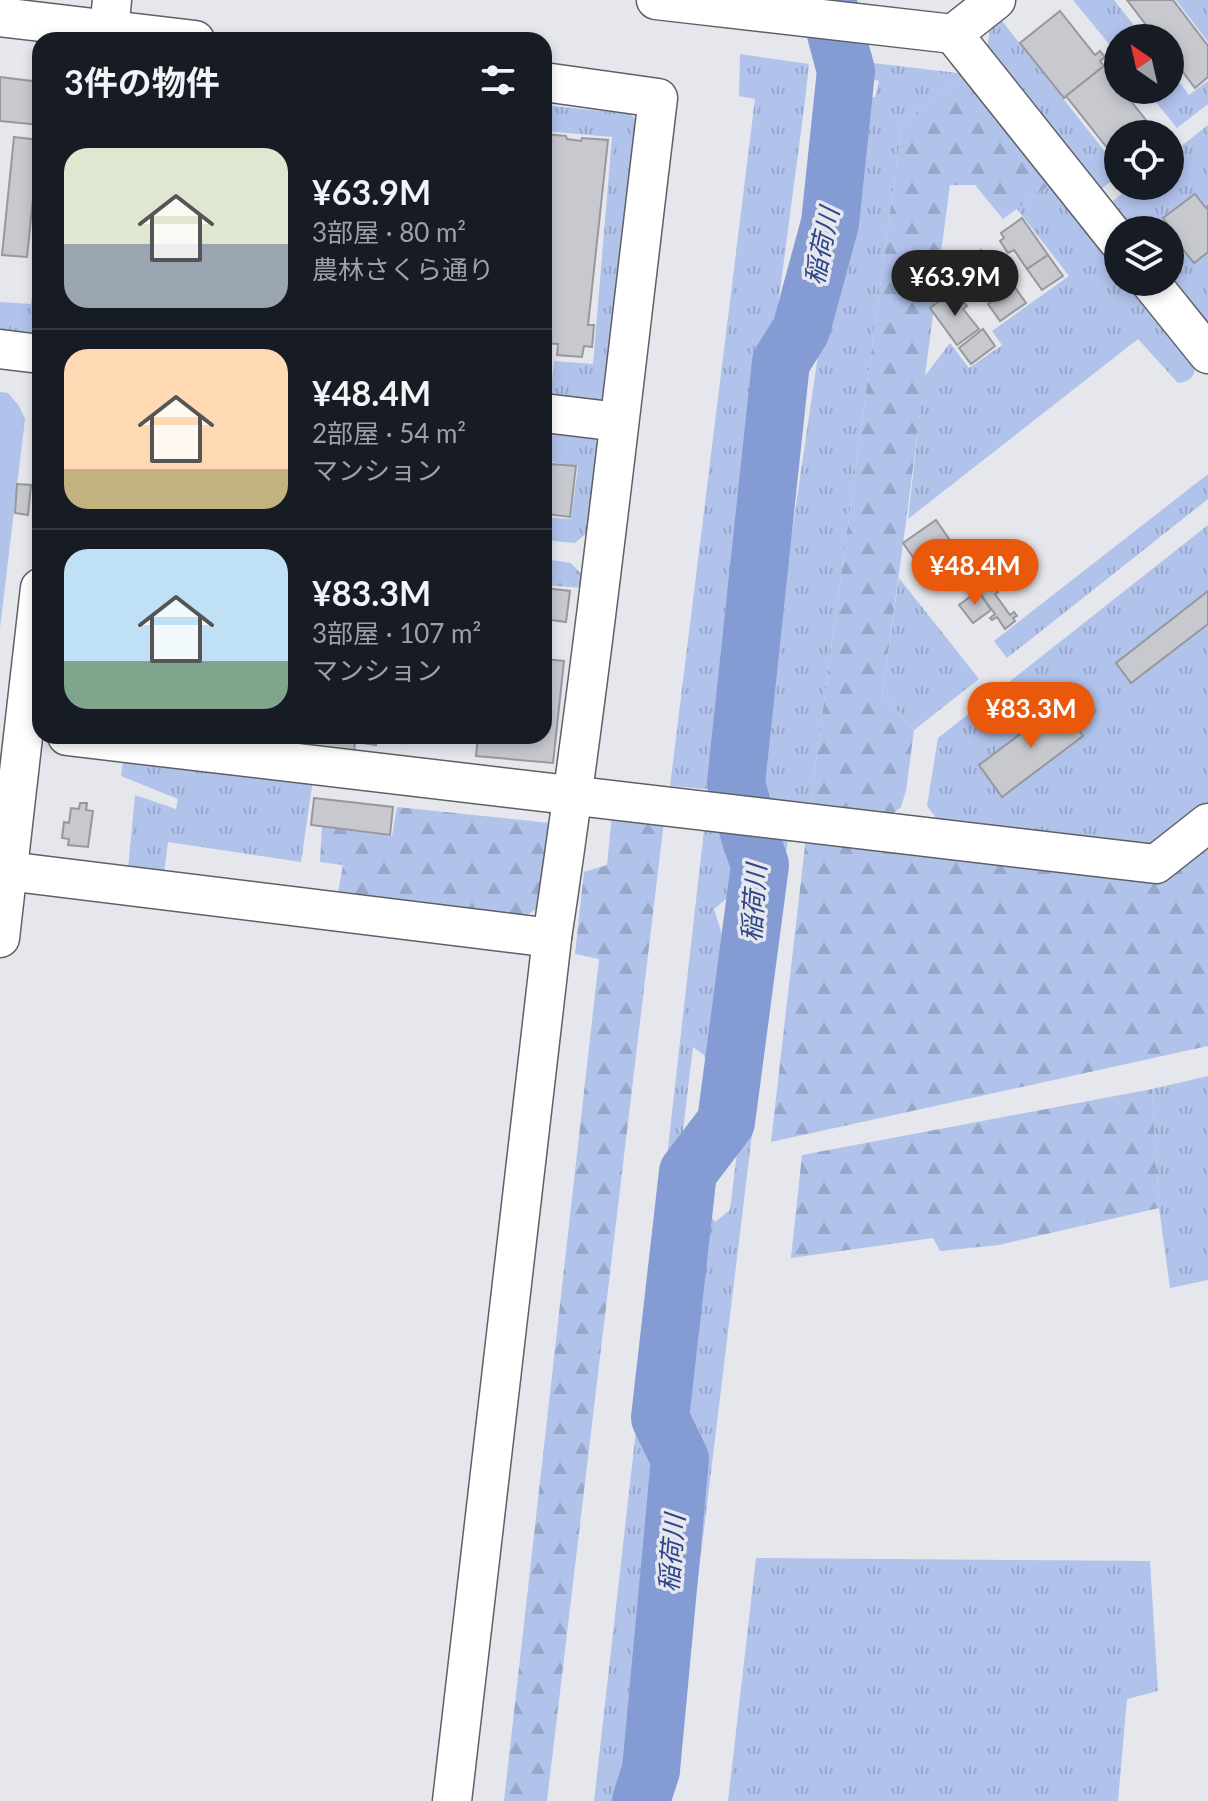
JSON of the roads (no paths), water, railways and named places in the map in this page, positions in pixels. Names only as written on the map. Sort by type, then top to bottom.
[{"type":"street","points":[[656,0],[953,34],[996,0]]},
{"type":"street","points":[[0,17],[109,24],[152,32]]},
{"type":"street","points":[[953,34],[1104,223]]},
{"type":"street","points":[[452,1801],[552,938],[573,797],[658,98],[552,83]]},
{"type":"street","points":[[1161,296],[1208,354]]},
{"type":"street","points":[[0,349],[32,353]]},
{"type":"street","points":[[552,414],[619,422]]},
{"type":"street","points":[[0,938],[4,871],[32,732]]},
{"type":"street","points":[[135,744],[1156,864],[1208,823]]},
{"type":"street","points":[[4,871],[552,938]]},
{"type":"waterway","name":"稲荷川","points":[[641,1801],[651,1770],[680,1459],[660,1418],[688,1172],[726,1122],[760,865],[736,783],[781,362],[801,330],[830,223],[846,71],[827,0]]}]
